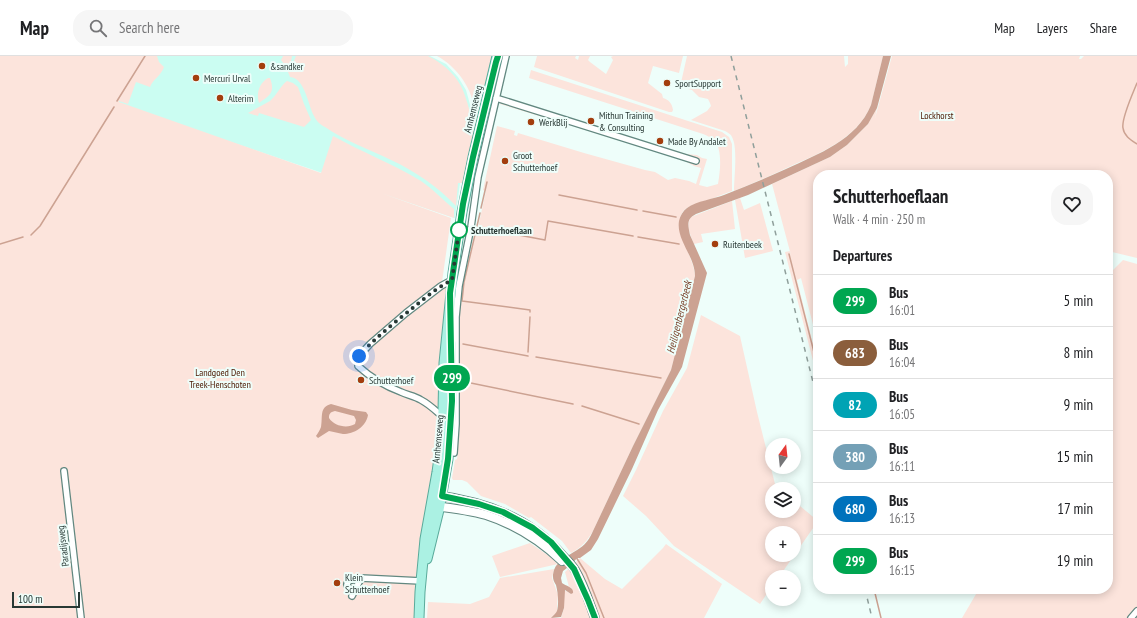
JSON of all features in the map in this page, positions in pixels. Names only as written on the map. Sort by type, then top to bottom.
[{"type":"main road","name":"Arnhemseweg","points":[[437,496],[442,437],[444,363],[452,280],[464,199],[497,58]]},
{"type":"main road","name":"Arnhemseweg","points":[[418,618],[420,592],[429,554],[435,506],[448,459],[452,401],[450,299]]},
{"type":"main road","points":[[437,496],[479,504],[503,512],[533,528],[573,570],[579,579],[595,618]]},
{"type":"main road","points":[[435,506],[486,515],[506,523],[555,551]]},
{"type":"street","name":"Arnhemseweg","points":[[454,453],[456,424],[456,329],[459,286],[471,227],[478,176],[506,56]]},
{"type":"street","points":[[496,98],[696,161]]},
{"type":"street","name":"Arnhemseweg","points":[[443,417],[420,399],[392,388],[366,373],[358,366],[359,356],[370,344],[406,313],[441,286],[452,280]]},
{"type":"street","name":"Paradijsweg","points":[[64,472],[81,618]]},
{"type":"street","points":[[360,581],[352,580],[347,583],[347,586],[352,594],[360,581],[361,578],[422,580]]},
{"type":"street","points":[[1131,618],[1137,611]]},
{"type":"shaded area","points":[[145,56],[430,56],[446,64],[458,77],[466,90],[471,108],[455,218],[116,103]]},
{"type":"shaded area","points":[[883,56],[891,56],[877,108],[868,124],[847,145],[830,157],[748,195],[696,214],[689,220],[688,225],[690,235],[707,273],[682,367],[658,410],[632,469],[598,539],[591,550],[580,558],[577,558],[563,571],[561,578],[562,583],[571,588],[573,593],[571,594],[565,590],[564,608],[561,617],[551,618],[557,611],[558,605],[556,585],[553,577],[554,570],[561,560],[586,543],[591,536],[633,446],[671,370],[695,276],[692,262],[680,235],[680,217],[687,208],[695,204],[724,195],[771,176],[811,158],[846,137],[865,117],[871,105]]},
{"type":"shaded area","points":[[331,404],[366,412],[368,415],[367,419],[359,429],[351,433],[343,434],[329,431],[318,438],[316,436],[321,427],[322,413],[327,405]],"holes":[[[335,411],[354,416],[356,420],[355,424],[352,426],[337,425],[329,418],[330,413]]]},
{"type":"green space","name":"Landgoed Den Treek-Henschoten","points":[[0,56],[157,56],[159,62],[164,67],[150,87],[136,82],[128,104],[119,102],[321,173],[333,136],[421,181],[430,187],[454,209],[454,218],[381,193],[451,218],[442,282],[447,278],[437,440],[419,576],[417,576],[416,579],[415,601],[417,601],[415,618],[0,618]]},
{"type":"green space","points":[[283,56],[292,56],[291,61],[293,63],[296,56],[428,56],[447,68],[457,79],[464,92],[470,117],[474,118],[472,100],[464,82],[452,67],[437,56],[495,56],[470,161],[462,183],[458,183],[456,206],[442,192],[417,174],[400,164],[341,137],[319,123],[314,116],[303,87],[299,82],[290,77],[281,60]]},
{"type":"green space","points":[[537,56],[576,56],[575,58],[578,60],[579,56],[590,56],[588,60],[606,74],[613,60],[611,57],[613,56],[683,56],[679,73],[653,66],[648,83],[662,94],[663,98],[670,102],[673,110],[672,112],[669,112],[534,67]]},
{"type":"green space","points":[[687,56],[844,56],[845,67],[848,64],[848,56],[883,56],[871,105],[858,126],[849,135],[816,155],[734,191],[735,148],[732,136],[725,131],[691,120],[707,111],[711,106],[708,99],[699,97],[692,90],[680,87]]},
{"type":"green space","name":"Lockhorst","points":[[892,56],[1080,56],[1079,59],[1081,59],[1084,56],[1137,56],[1137,258],[1113,252],[1113,170],[813,170],[813,325],[801,278],[797,280],[813,344],[813,361],[785,252],[790,251],[772,184],[830,157],[847,145],[868,124],[877,108],[875,118]]},
{"type":"green space","points":[[531,70],[722,132],[729,137],[732,144],[732,191],[690,206],[682,214],[680,222],[681,230],[694,268],[695,276],[671,370],[593,531],[584,544],[571,553],[562,541],[531,517],[529,518],[505,504],[481,496],[467,482],[462,480],[453,480],[452,478],[458,449],[452,449],[454,383],[461,383],[459,375],[458,344],[460,301],[475,232],[477,232],[486,191],[483,190],[497,126],[515,131],[514,135],[517,136],[518,133],[655,172],[668,180],[675,178],[696,184],[701,168],[681,159],[500,104],[502,97],[686,154],[697,155],[707,159],[699,185],[707,187],[718,184],[720,155],[717,144],[714,140],[703,134],[529,78]]},
{"type":"green space","points":[[268,78],[270,78],[272,87],[271,93],[259,103],[258,96],[260,86]]},
{"type":"green space","points":[[287,81],[298,87],[311,120],[304,127],[259,113],[258,116],[248,113],[270,101],[282,85]]},
{"type":"green space","points":[[740,198],[744,210],[760,203],[773,251],[745,258],[735,200]]},
{"type":"green space","points":[[732,201],[735,229],[701,234],[703,242],[694,244],[689,227],[689,220],[691,217]]},
{"type":"green space","points":[[1123,260],[1137,264],[1137,618],[962,618],[976,594],[1113,594],[1113,270]]},
{"type":"green space","points":[[701,315],[740,336],[765,444],[765,474],[772,474],[774,482],[765,482],[765,518],[801,518],[801,507],[813,517],[813,528],[801,545],[801,526],[765,526],[765,562],[789,562],[784,570],[765,570],[765,596],[760,604],[674,546],[646,516],[623,496],[663,411],[687,368]]},
{"type":"green space","points":[[530,543],[558,564],[500,577],[492,556]]},
{"type":"green space","points":[[666,544],[722,584],[704,618],[561,618],[564,608],[564,591],[571,594],[572,588],[569,587],[565,572],[580,558],[605,579],[622,589]]},
{"type":"green space","points":[[554,569],[552,578],[558,595],[557,612],[551,618],[427,618],[428,602],[470,604],[489,597],[500,578]]},
{"type":"waterway","points":[[117,101],[145,56]]},
{"type":"waterway","points":[[1137,83],[1123,124],[1126,136],[1137,144]]},
{"type":"waterway","points":[[31,235],[40,226],[114,107]]},
{"type":"waterway","points":[[481,208],[487,182]]},
{"type":"waterway","points":[[559,195],[637,210]]},
{"type":"waterway","points":[[643,211],[676,217]]},
{"type":"waterway","points":[[480,213],[464,282],[462,301],[530,310],[530,312]]},
{"type":"waterway","points":[[477,227],[545,240],[548,221],[633,236]]},
{"type":"waterway","points":[[0,244],[23,237]]},
{"type":"waterway","points":[[638,237],[679,244]]},
{"type":"waterway","points":[[789,254],[813,348]]},
{"type":"waterway","points":[[528,352],[530,317]]},
{"type":"waterway","points":[[463,344],[528,356]]},
{"type":"waterway","points":[[536,357],[661,378]]},
{"type":"waterway","points":[[461,381],[573,404]]},
{"type":"waterway","points":[[582,406],[639,424]]},
{"type":"waterway","points":[[576,557],[586,573],[604,618]]},
{"type":"waterway","points":[[875,594],[881,618]]},
{"type":"railway","points":[[731,56],[813,382]]},
{"type":"railway","points":[[866,594],[872,618]]},
{"type":"bus line","name":"299","points":[[498,56],[473,157],[462,212],[453,273],[450,299],[452,401],[448,459],[442,496],[479,504],[503,512],[533,528],[551,542],[574,569],[595,618]]},
{"type":"place","name":"&sandker","points":[[262,66]]},
{"type":"place","name":"Mercuri Urval","points":[[196,78]]},
{"type":"place","name":"SportSupport","points":[[667,83]]},
{"type":"place","name":"Alterim","points":[[220,98]]},
{"type":"place","name":"Mithun Training & Consulting","points":[[591,121]]},
{"type":"place","name":"WerkBlij","points":[[531,122]]},
{"type":"place","name":"Made By Andalet","points":[[660,141]]},
{"type":"place","name":"Groot Schutterhoef","points":[[505,161]]},
{"type":"place","name":"Schutterhoeflaan","points":[[459,230]]},
{"type":"place","name":"Ruitenbeek","points":[[715,244]]},
{"type":"place","name":"Schutterhoef","points":[[361,380]]},
{"type":"place","name":"Klein Schutterhoef","points":[[337,583]]},
{"type":"route","points":[[359,356],[370,344],[406,313],[441,286],[452,280],[459,230]]},
{"type":"water label","name":"Heiligenbergerbeek","points":[[679,317]]}]
